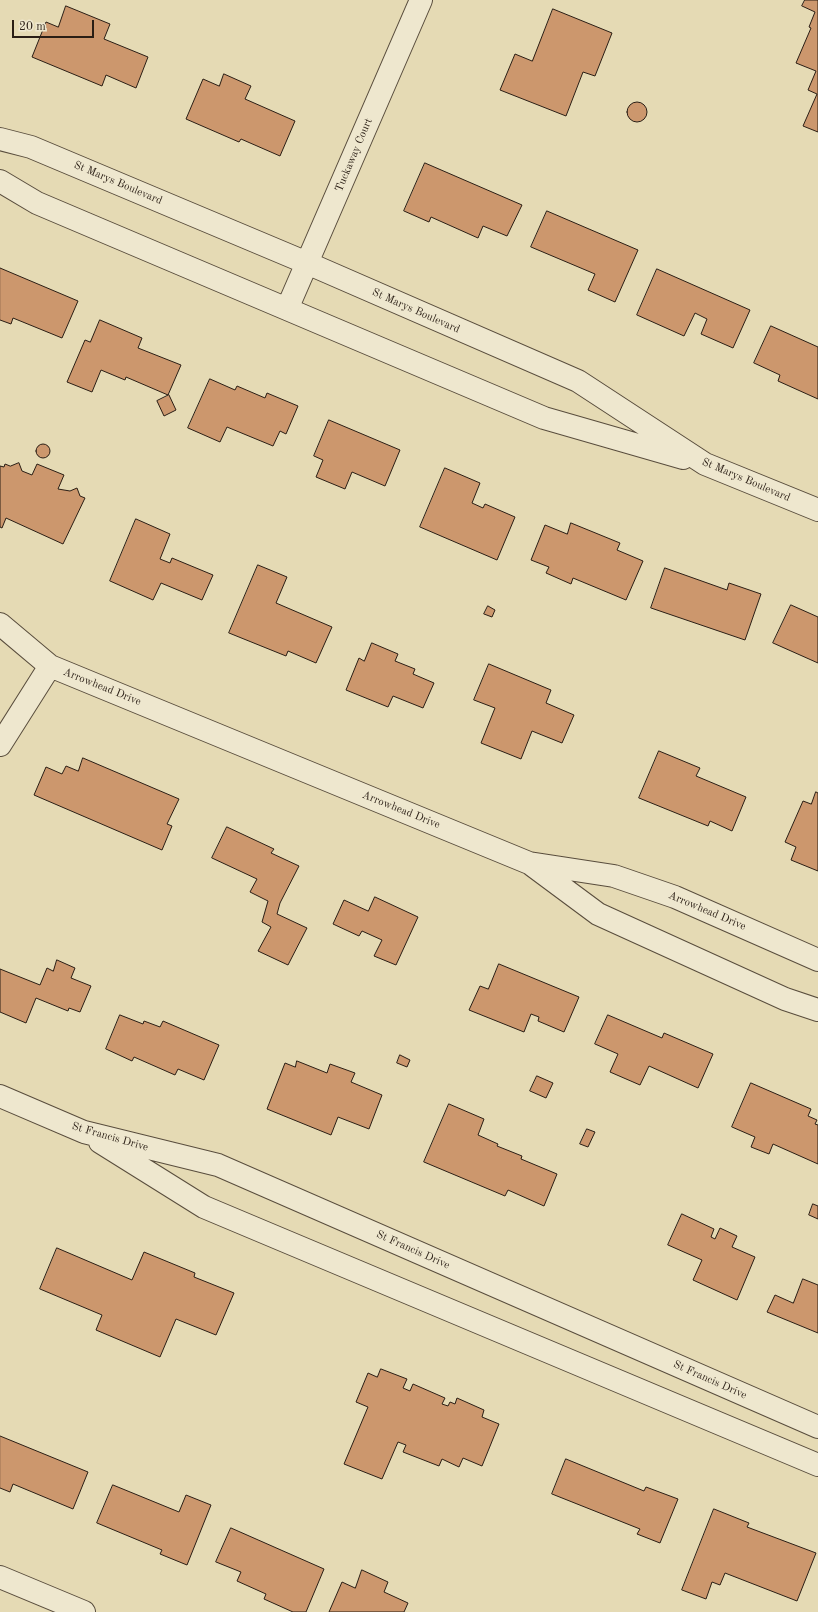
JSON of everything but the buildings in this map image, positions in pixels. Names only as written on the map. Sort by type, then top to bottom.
[{"type":"street","name":"Tuckaway Court","points":[[287,309],[420,0]]},
{"type":"street","name":"St Marys Boulevard","points":[[0,139],[31,147],[307,263],[578,381],[706,464],[818,510]]},
{"type":"street","points":[[0,181],[37,203],[544,418],[706,464]]},
{"type":"street","name":"Arrowhead Drive","points":[[0,624],[50,666],[529,863],[614,876],[675,897],[818,960]]},
{"type":"street","points":[[0,745],[50,666]]},
{"type":"street","points":[[529,863],[598,914],[785,999],[818,1010]]},
{"type":"street","name":"St Francis Drive","points":[[0,1096],[84,1132],[218,1165],[818,1427]]},
{"type":"street","points":[[84,1132],[204,1207],[818,1465]]},
{"type":"street","points":[[0,1577],[84,1612]]}]
